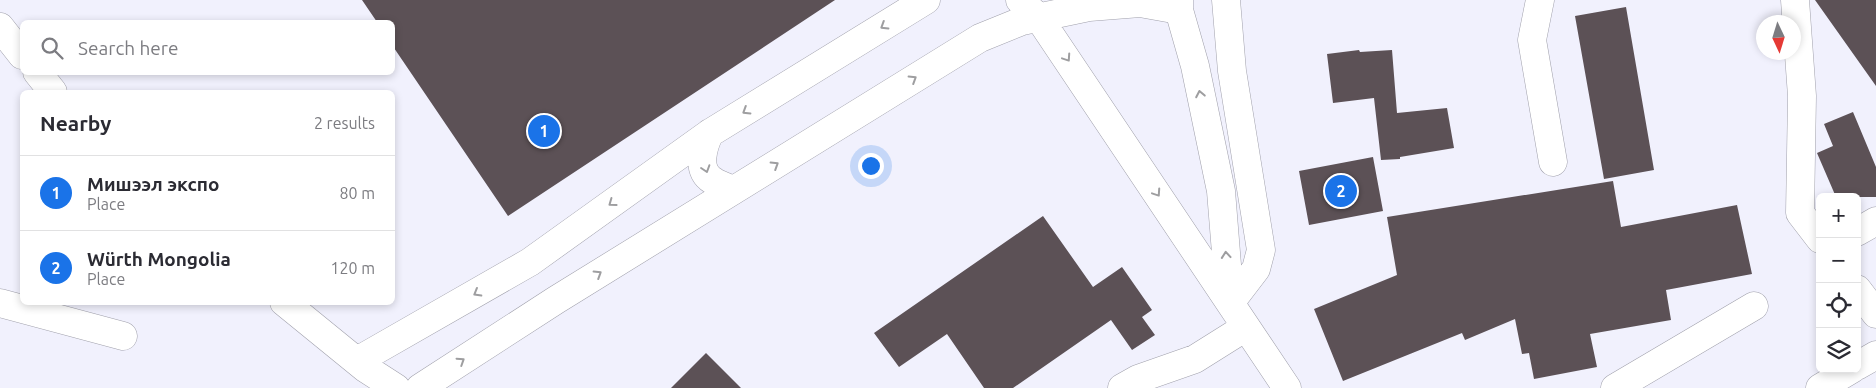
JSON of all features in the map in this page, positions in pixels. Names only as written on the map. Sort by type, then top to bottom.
[{"type":"main road","points":[[357,362],[530,262],[710,133],[926,0]]},
{"type":"main road","points":[[1020,0],[1039,18],[1287,388]]},
{"type":"main road","points":[[1226,0],[1232,71],[1262,250],[1256,269],[1230,303]]},
{"type":"main road","points":[[1540,0],[1532,40],[1553,162]]},
{"type":"main road","points":[[1795,0],[1802,96],[1800,213],[1819,238]]},
{"type":"main road","points":[[420,388],[556,300],[980,38],[1022,21],[1081,6],[1120,3],[1179,5],[1195,66],[1221,191],[1230,303]]},
{"type":"main road","points":[[0,27],[20,52]]},
{"type":"main road","points":[[39,75],[51,90]]},
{"type":"main road","points":[[710,133],[703,150],[703,167],[711,180],[733,190]]},
{"type":"main road","points":[[1861,230],[1876,221]]},
{"type":"main road","points":[[1861,294],[1876,314]]},
{"type":"main road","points":[[0,303],[124,336]]},
{"type":"main road","points":[[288,305],[357,362],[396,388]]},
{"type":"main road","points":[[1615,388],[1754,306]]},
{"type":"main road","points":[[1122,388],[1138,379],[1195,359],[1246,327]]},
{"type":"main road","points":[[1861,364],[1876,355]]},
{"type":"main road","points":[[1820,388],[1845,373]]},
{"type":"building","points":[[362,0],[835,0],[508,216],[395,49],[395,20],[376,20]]},
{"type":"building","points":[[1815,0],[1876,0],[1876,86]]},
{"type":"building","points":[[1626,7],[1654,170],[1604,179],[1575,16]]},
{"type":"building","points":[[1359,50],[1360,52],[1392,50],[1397,113],[1447,108],[1454,148],[1400,157],[1400,159],[1381,160],[1374,98],[1333,103],[1327,54]]},
{"type":"building","points":[[1853,112],[1876,167],[1876,197],[1861,197],[1861,193],[1834,193],[1817,153],[1833,146],[1824,124]]},
{"type":"building","points":[[1373,157],[1383,211],[1309,225],[1299,171]]},
{"type":"building","points":[[1613,181],[1621,227],[1737,205],[1752,274],[1666,290],[1671,320],[1590,334],[1597,367],[1534,379],[1529,353],[1522,354],[1515,319],[1465,340],[1462,333],[1343,381],[1314,309],[1397,275],[1387,217]]},
{"type":"building","points":[[1043,216],[1093,287],[1122,267],[1152,310],[1142,317],[1155,335],[1132,350],[1111,320],[1013,388],[984,388],[947,334],[899,367],[874,333]]},
{"type":"building","points":[[706,353],[741,388],[671,388]]},
{"type":"place","name":"Мишээл экспо","points":[[544,131]]},
{"type":"place","name":"Würth Mongolia","points":[[1341,191]]}]
